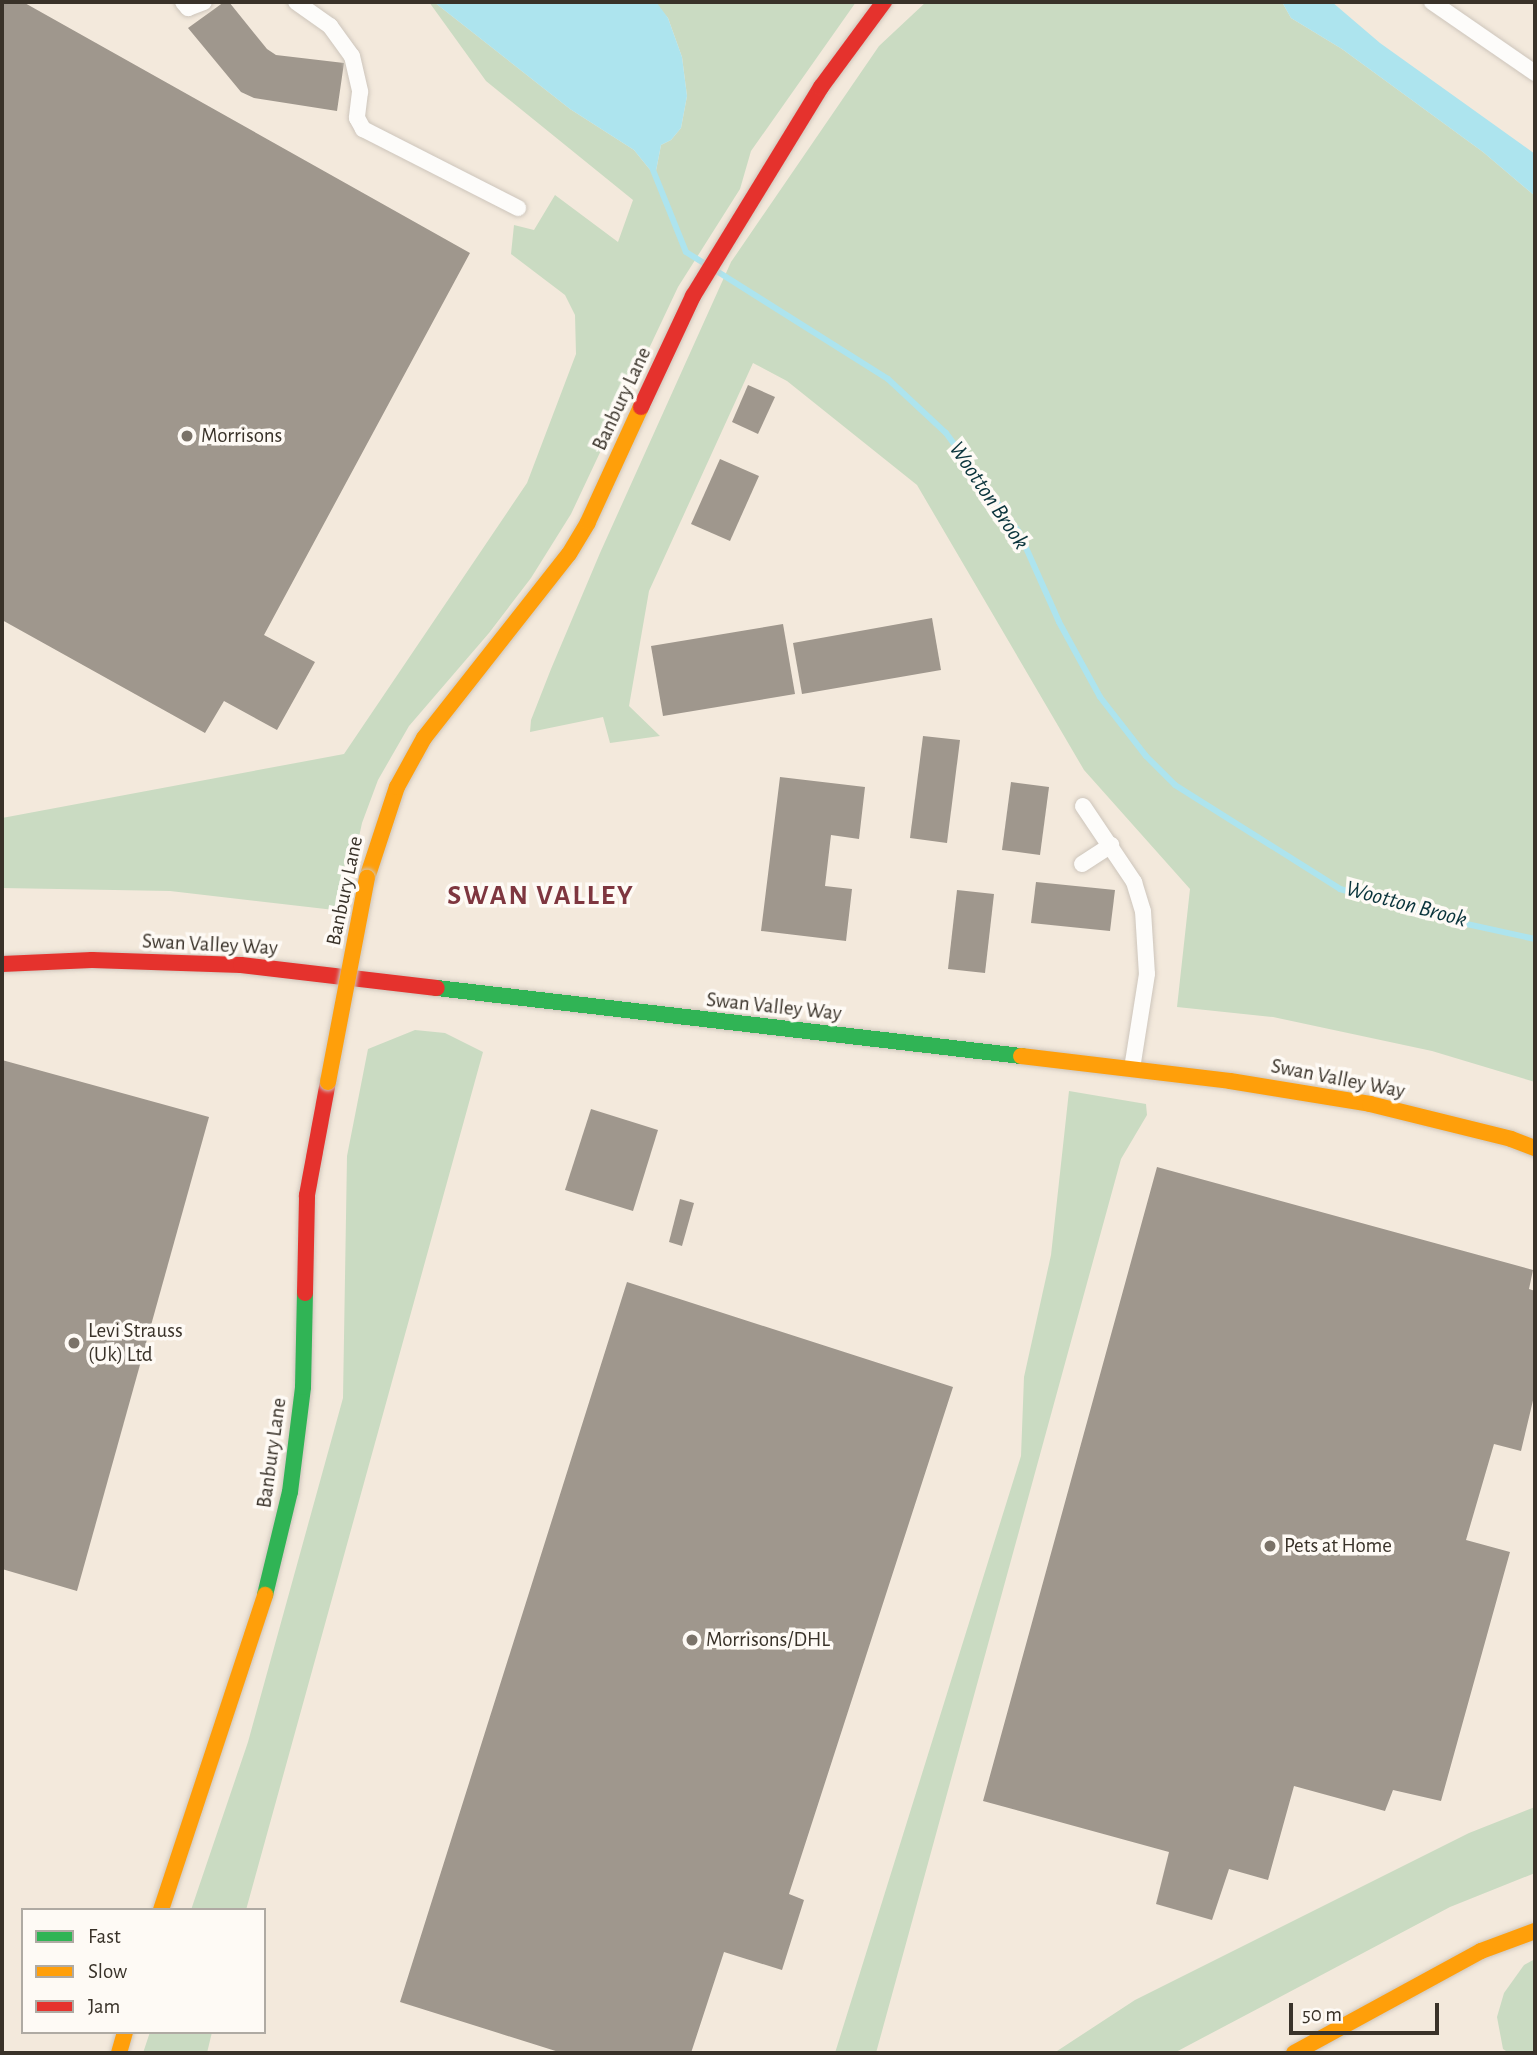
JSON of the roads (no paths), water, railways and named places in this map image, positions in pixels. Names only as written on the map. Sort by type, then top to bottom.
[{"type":"main road","name":"Banbury Lane","points":[[162,1908],[258,1624],[290,1492],[303,1387],[307,1195],[367,878],[380,831],[393,798],[424,738],[463,685],[546,587],[589,522],[693,296],[821,87],[884,2]]},
{"type":"main road","name":"Swan Valley Way","points":[[2,964],[92,960],[241,965],[1132,1069],[1230,1081],[1370,1104],[1511,1139],[1535,1148]]},
{"type":"main road","points":[[1294,2053],[1459,1962],[1535,1932]]},
{"type":"main road","points":[[120,2053],[125,2034]]},
{"type":"street","points":[[183,2],[188,8],[204,2]]},
{"type":"street","points":[[296,2],[330,26],[352,56],[360,92],[358,118],[363,129],[518,208]]},
{"type":"street","points":[[1432,2],[1535,73]]},
{"type":"street","points":[[1083,806],[1135,883],[1143,911],[1147,974],[1132,1069]]},
{"type":"street","points":[[1082,864],[1111,845]]},
{"type":"water","points":[[434,2],[657,3],[668,18],[682,57],[687,96],[681,128],[671,140],[661,145],[655,176],[634,150],[570,109]]},
{"type":"water","points":[[1282,2],[1332,2],[1380,43],[1535,154],[1535,196],[1483,152],[1342,49],[1291,18]]},
{"type":"waterway","name":"Wootton Brook","points":[[653,170],[686,252],[705,264]]},
{"type":"waterway","name":"Wootton Brook","points":[[715,270],[888,379],[946,433],[1019,532],[1059,622],[1100,697],[1146,756],[1175,785],[1340,889],[1453,921],[1535,939]]},
{"type":"place","name":"Morrisons","points":[[187,436]]},
{"type":"place","name":"Levi Strauss (Uk) Ltd","points":[[74,1343]]},
{"type":"place","name":"Pets at Home","points":[[1270,1546]]},
{"type":"place","name":"Morrisons/DHL","points":[[692,1640]]},
{"type":"district","name":"SWAN VALLEY","points":[[541,896]]}]
